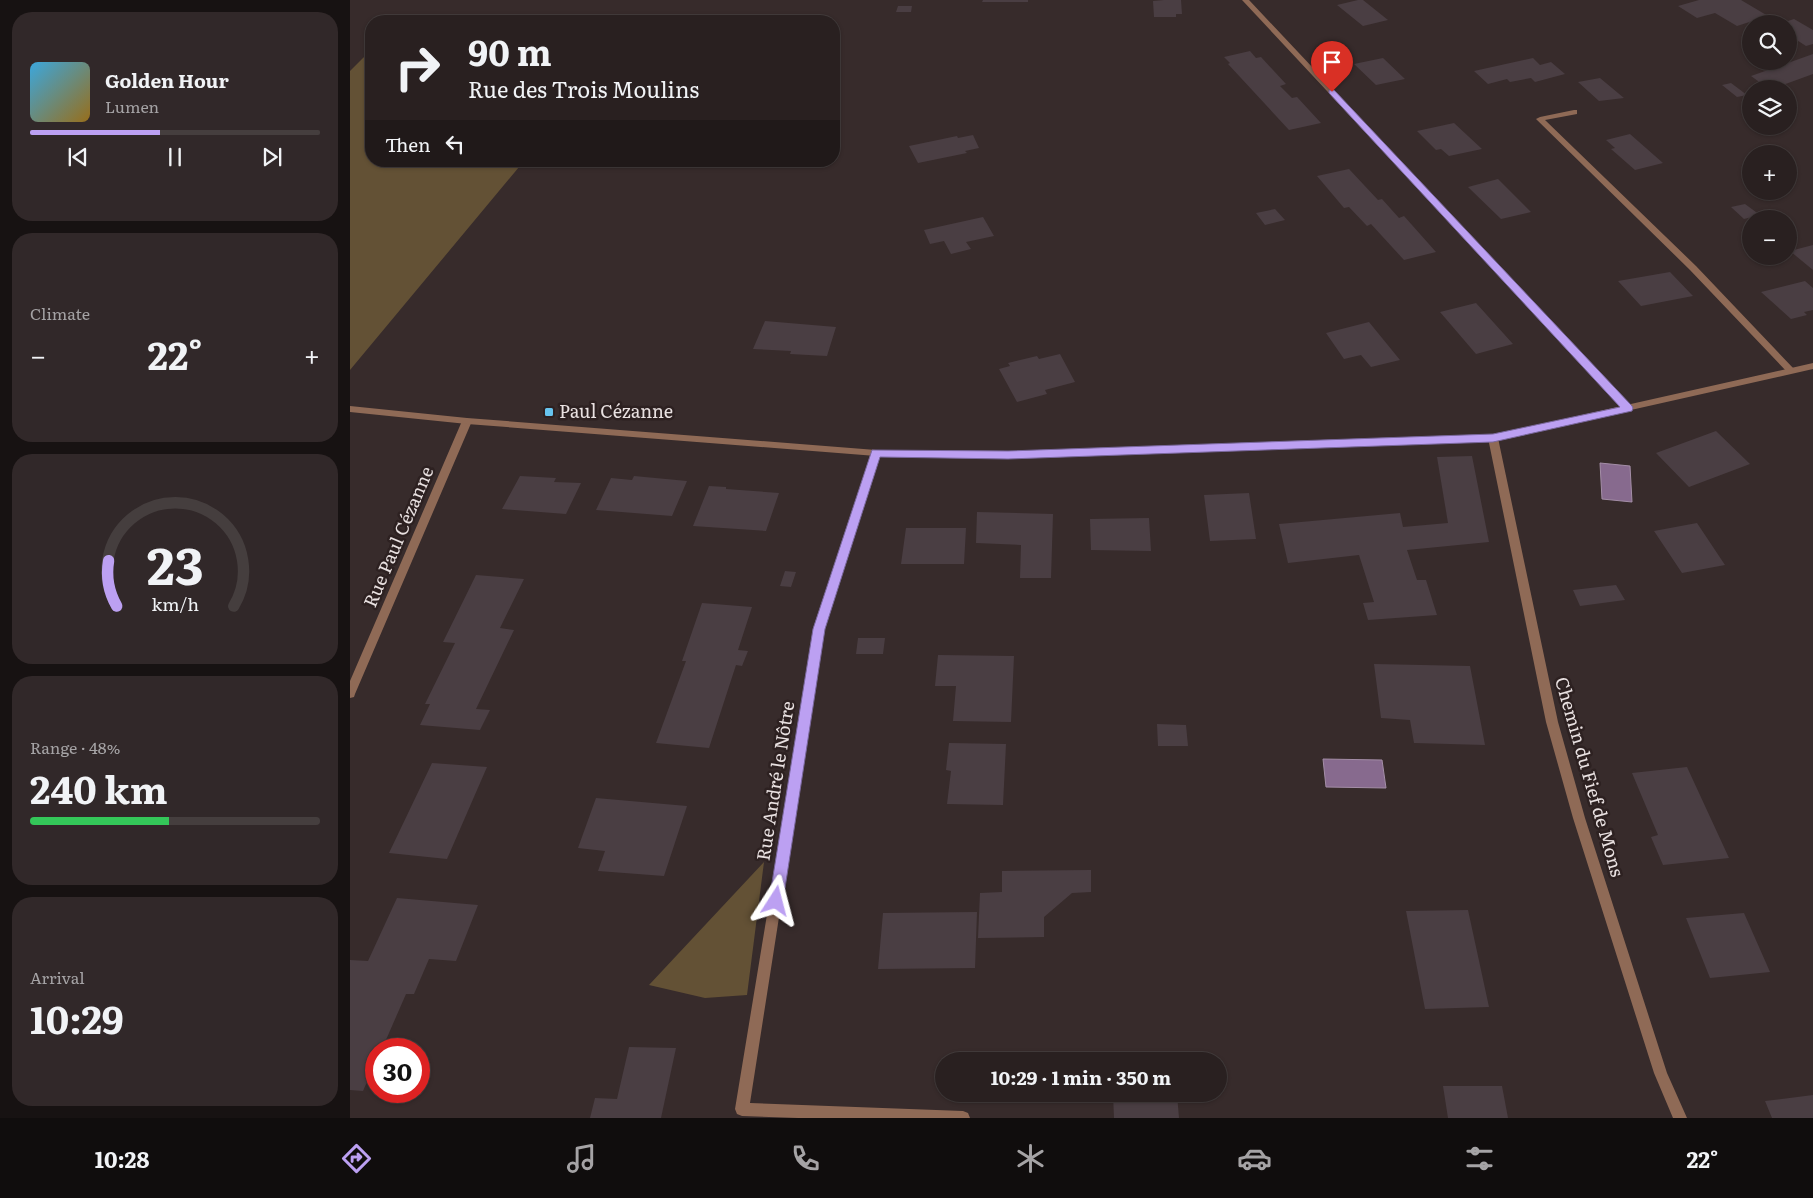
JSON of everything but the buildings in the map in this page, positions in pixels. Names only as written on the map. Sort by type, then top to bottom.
[{"type":"street","points":[[1245,0],[1628,408]]},
{"type":"street","points":[[1574,112],[1540,119],[1693,268],[1791,371]]},
{"type":"street","points":[[350,409],[467,421],[876,453],[1008,455],[1493,438],[1813,366]]},
{"type":"street","name":"Rue Paul Cézanne","points":[[350,694],[467,421]]},
{"type":"street","name":"Chemin du Fief de Mons","points":[[1493,438],[1552,722],[1579,818],[1662,1073],[1680,1118]]},
{"type":"street","name":"Rue André le Nôtre","points":[[876,453],[819,629],[742,1109],[963,1118]]},
{"type":"shaded area","points":[[365,56],[365,167],[519,167],[350,370],[350,71]]},
{"type":"shaded area","points":[[1600,463],[1630,466],[1632,502],[1602,499]]},
{"type":"shaded area","points":[[1323,759],[1382,760],[1386,788],[1326,787]]},
{"type":"shaded area","points":[[764,862],[747,995],[705,998],[649,985]]},
{"type":"place","name":"Paul Cézanne","points":[[549,412]]},
{"type":"route","points":[[776,901],[819,629],[876,453],[1008,455],[1493,438],[1628,408],[1332,92]]}]
